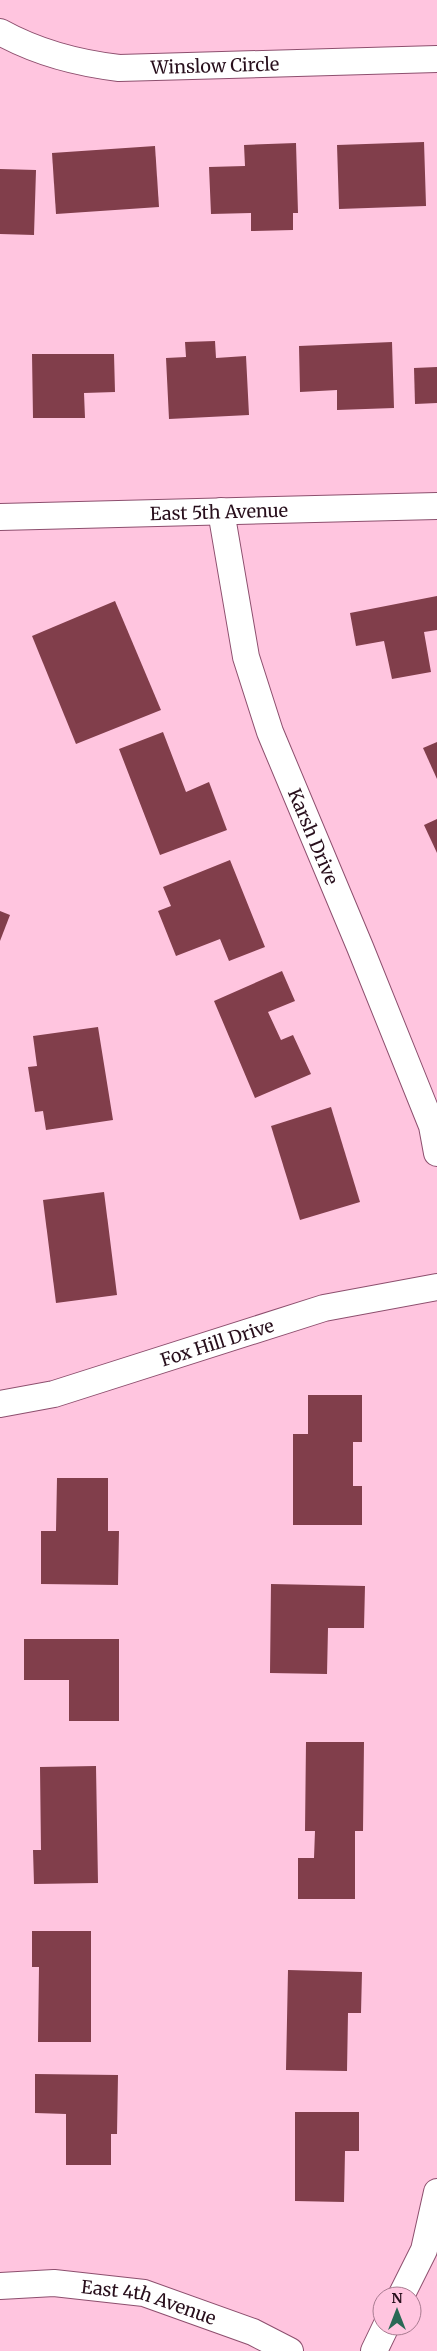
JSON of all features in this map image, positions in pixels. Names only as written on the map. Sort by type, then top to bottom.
[{"type":"street","name":"Winslow Circle","points":[[0,32],[29,48],[88,64],[119,68],[437,59]]},
{"type":"street","name":"East 5th Avenue","points":[[0,517],[437,506]]},
{"type":"street","name":"Karsh Drive","points":[[221,511],[246,657],[270,732],[360,946],[425,1108],[432,1126],[437,1153]]},
{"type":"street","name":"Fox Hill Drive","points":[[0,1404],[54,1394],[324,1308],[437,1287]]},
{"type":"street","points":[[406,2286],[424,2250],[437,2192]]},
{"type":"street","name":"East 4th Avenue","points":[[0,2286],[54,2283],[144,2293],[253,2332],[290,2351]]},
{"type":"street","points":[[374,2351],[381,2336]]},
{"type":"building","points":[[424,142],[426,206],[339,209],[337,145]]},
{"type":"building","points":[[296,143],[298,213],[293,213],[293,230],[251,231],[251,213],[211,214],[209,167],[245,166],[244,145]]},
{"type":"building","points":[[155,146],[159,207],[56,214],[52,153]]},
{"type":"building","points":[[0,169],[36,170],[34,235],[0,234]]},
{"type":"building","points":[[215,341],[216,358],[246,356],[249,415],[169,419],[166,358],[186,357],[185,342]]},
{"type":"building","points":[[392,342],[394,408],[337,410],[337,390],[300,392],[299,346]]},
{"type":"building","points":[[32,354],[114,354],[115,392],[84,393],[85,418],[33,418]]},
{"type":"building","points":[[437,367],[437,403],[415,404],[414,368]]},
{"type":"building","points":[[437,596],[437,630],[424,632],[431,672],[392,679],[384,641],[356,646],[350,613]]},
{"type":"building","points":[[115,601],[161,710],[76,744],[32,636]]},
{"type":"building","points":[[163,732],[186,792],[209,782],[227,830],[160,855],[119,749]]},
{"type":"building","points":[[437,742],[437,779],[423,748]]},
{"type":"building","points":[[437,819],[437,853],[424,825]]},
{"type":"building","points":[[230,860],[265,947],[229,961],[220,939],[176,956],[158,911],[171,906],[163,887]]},
{"type":"building","points":[[0,911],[10,915],[0,941]]},
{"type":"building","points":[[282,971],[295,1001],[268,1012],[281,1040],[293,1035],[311,1074],[255,1098],[214,1001]]},
{"type":"building","points":[[98,1027],[113,1120],[46,1130],[43,1111],[35,1112],[28,1067],[37,1066],[33,1036]]},
{"type":"building","points":[[331,1107],[360,1202],[300,1220],[271,1126]]},
{"type":"building","points":[[104,1192],[117,1295],[56,1303],[43,1200]]},
{"type":"building","points":[[308,1395],[362,1395],[362,1442],[353,1442],[353,1486],[362,1486],[362,1525],[293,1525],[293,1434],[308,1434]]},
{"type":"building","points":[[57,1478],[108,1478],[108,1531],[119,1531],[118,1585],[41,1584],[41,1531],[56,1531]]},
{"type":"building","points":[[271,1584],[365,1586],[364,1628],[328,1628],[327,1674],[270,1673]]},
{"type":"building","points":[[24,1639],[119,1639],[119,1721],[69,1721],[69,1680],[24,1680]]},
{"type":"building","points":[[306,1742],[364,1742],[363,1831],[355,1831],[355,1899],[298,1899],[298,1858],[314,1858],[315,1831],[305,1831]]},
{"type":"building","points":[[96,1766],[98,1883],[34,1884],[33,1850],[41,1850],[40,1767]]},
{"type":"building","points":[[32,1931],[91,1931],[91,2042],[38,2042],[39,1967],[32,1967]]},
{"type":"building","points":[[288,1970],[362,1972],[361,2013],[348,2013],[347,2071],[286,2070]]},
{"type":"building","points":[[35,2074],[118,2075],[117,2134],[111,2134],[111,2165],[66,2165],[66,2114],[35,2113]]},
{"type":"building","points":[[295,2112],[359,2112],[359,2151],[345,2151],[344,2202],[295,2201]]}]
